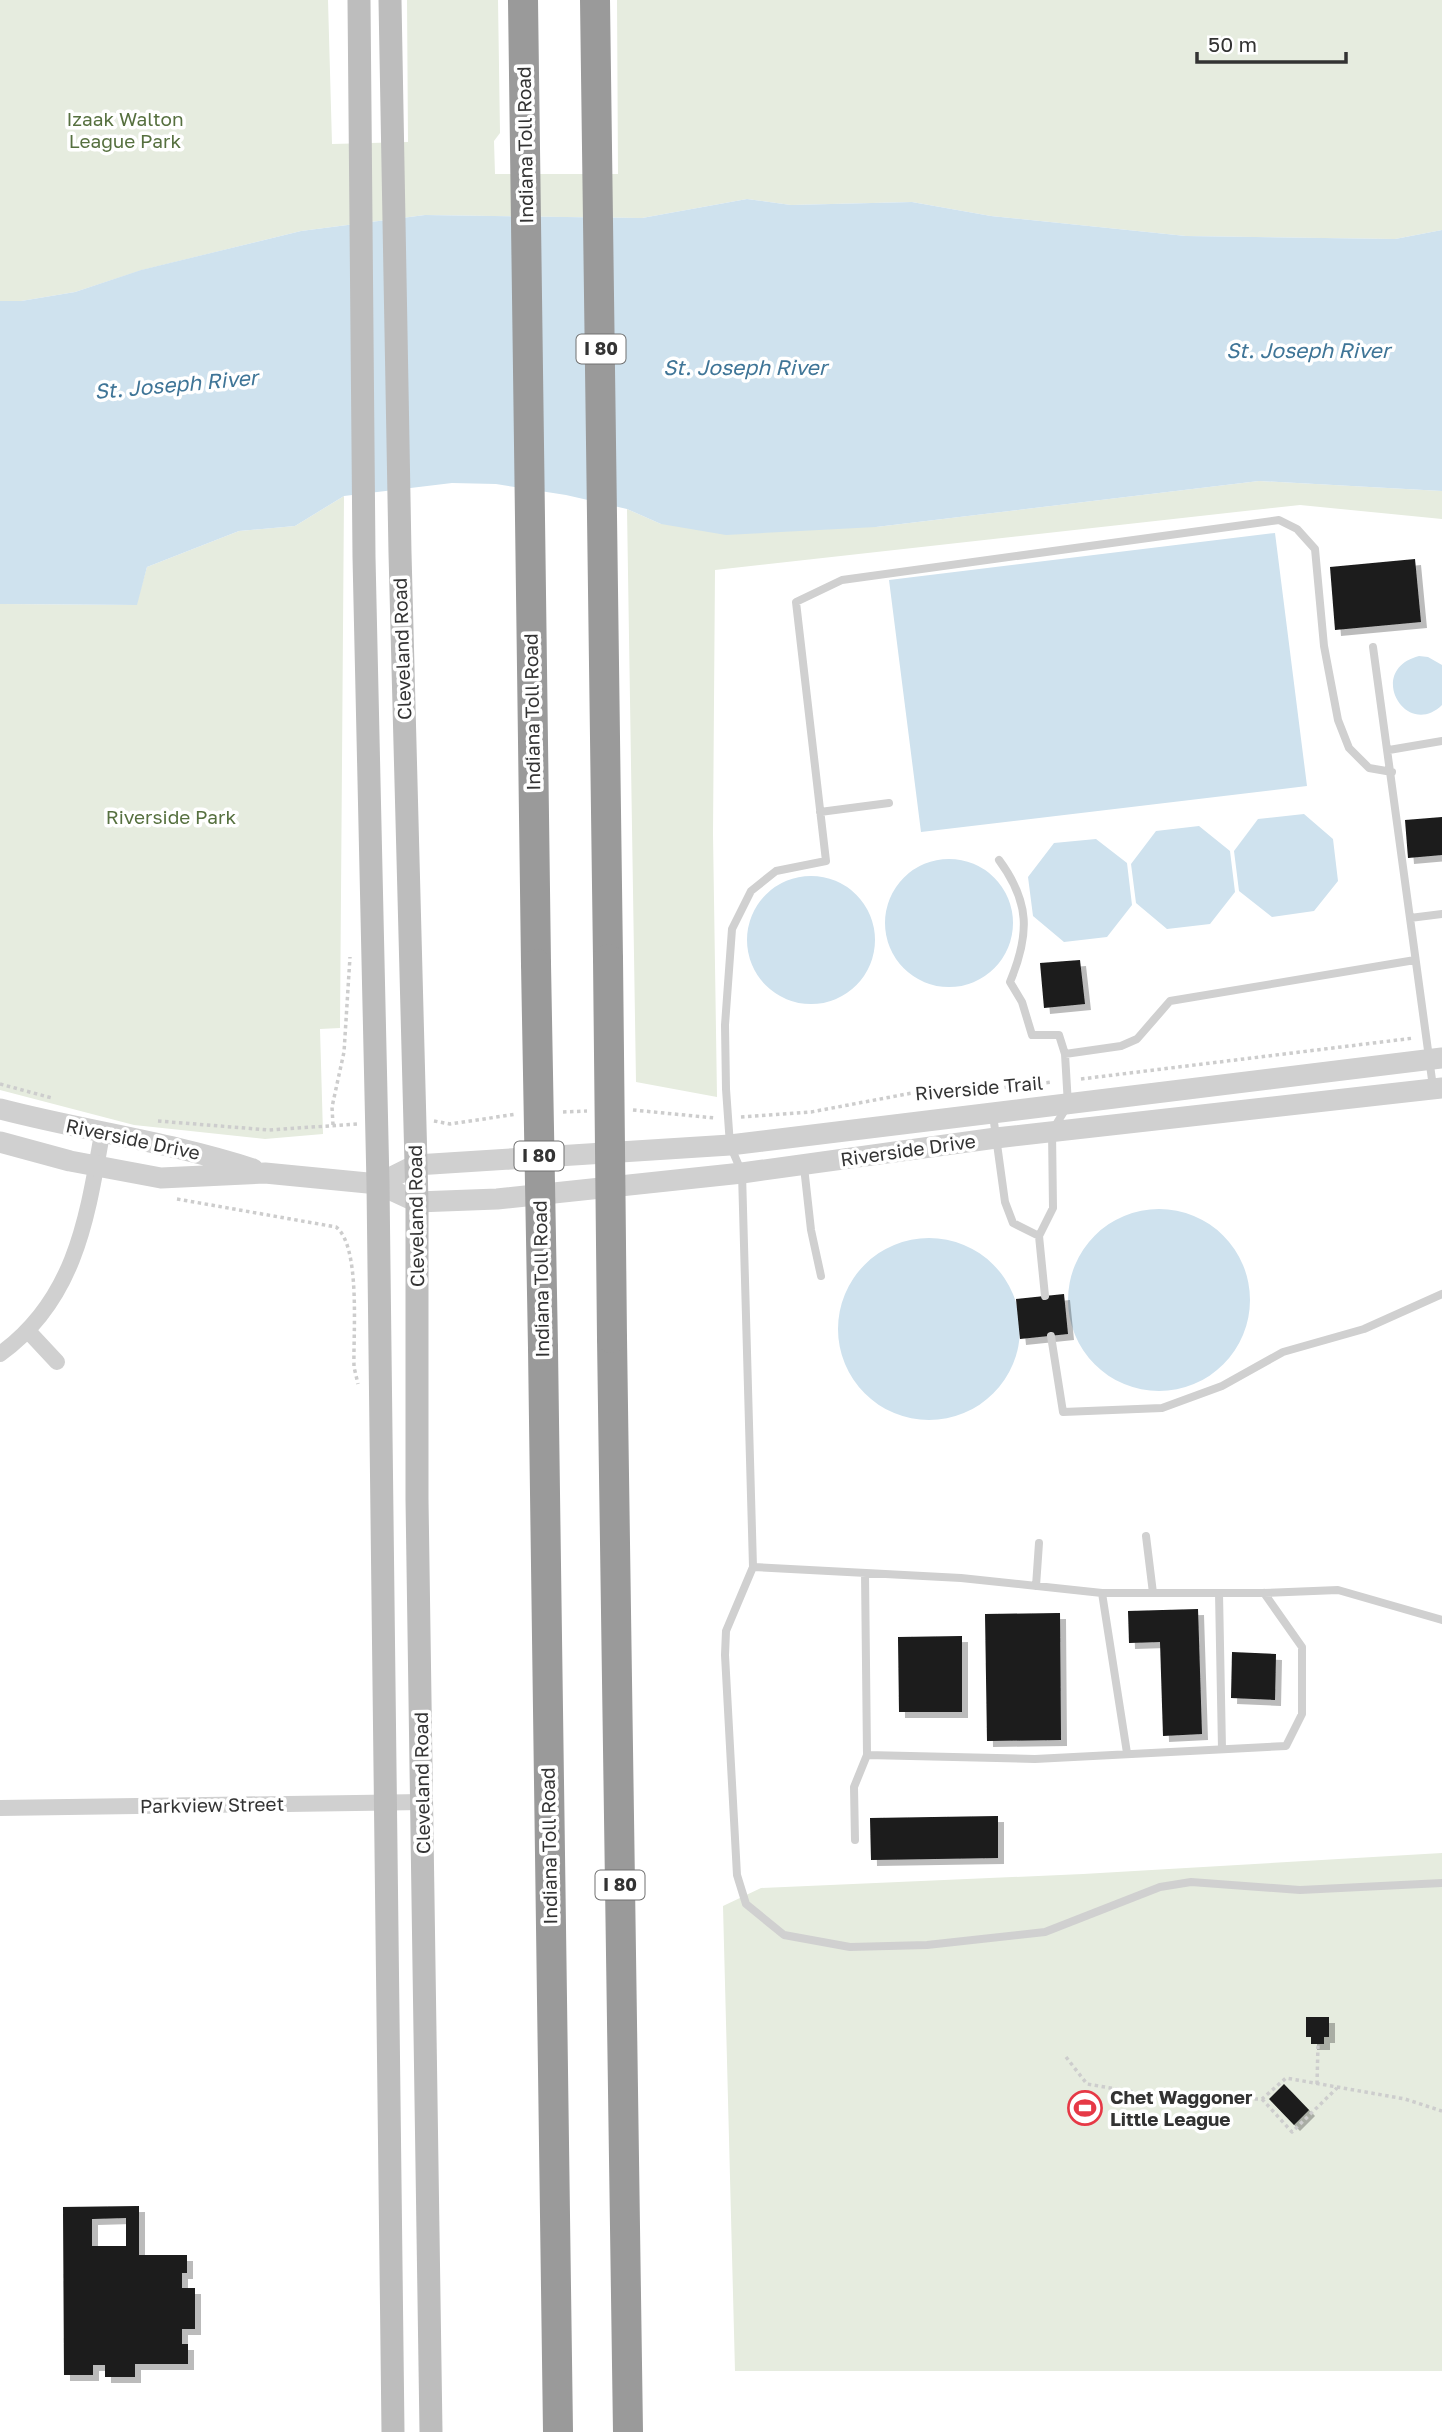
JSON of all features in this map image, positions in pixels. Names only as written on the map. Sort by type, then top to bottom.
[{"type":"highway","name":"Indiana Toll Road","points":[[523,0],[558,2432]]},
{"type":"highway","name":"I 80","points":[[595,0],[605,569],[612,1338],[628,2432]]},
{"type":"main road","name":"Cleveland Road","points":[[359,0],[363,557],[378,1184],[393,2432]]},
{"type":"main road","name":"Cleveland Road","points":[[390,0],[400,552],[417,1202],[417,1499],[431,2432]]},
{"type":"street","name":"Riverside Drive","points":[[378,1184],[416,1165],[730,1145],[1435,1059]]},
{"type":"street","name":"Riverside Drive","points":[[0,1142],[96,1166],[161,1178],[265,1173],[378,1184],[417,1202],[497,1199],[742,1173],[1052,1131],[1438,1088]]},
{"type":"street","name":"Riverside Drive","points":[[0,1109],[102,1134],[204,1153],[265,1173]]},
{"type":"street","points":[[0,1354],[29,1332],[54,1299],[68,1273],[81,1237],[102,1134]]},
{"type":"street","points":[[29,1332],[57,1362]]},
{"type":"street","name":"Parkview Street","points":[[0,1808],[423,1802]]},
{"type":"lane","points":[[1392,772],[1369,768],[1349,748],[1338,720],[1324,646],[1315,549],[1297,529],[1279,520],[842,580],[796,602],[826,862],[776,871],[751,891],[732,929],[725,1025],[728,1118],[730,1145],[742,1173],[753,1567],[726,1631],[737,1875],[746,1905],[783,1935],[850,1947],[927,1945],[1045,1932],[1160,1887],[1191,1882],[1300,1890],[1442,1883]]},
{"type":"lane","points":[[1373,647],[1392,772],[1424,1037],[1435,1059],[1438,1088]]},
{"type":"lane","points":[[1389,750],[1442,741]]},
{"type":"lane","points":[[820,813],[889,803]]},
{"type":"lane","points":[[999,860],[1016,884],[1024,915],[1022,954],[1010,982],[1023,1002],[1032,1035],[1059,1035],[1065,1054],[1064,1081],[1068,1105],[1052,1131],[1052,1208],[1039,1236],[1045,1296]]},
{"type":"lane","points":[[1410,918],[1442,914]]},
{"type":"lane","points":[[1065,1054],[1121,1046],[1137,1039],[1170,1001],[1415,961]]},
{"type":"lane","points":[[992,1113],[1005,1202],[1013,1223],[1039,1236]]},
{"type":"lane","points":[[804,1164],[811,1230],[821,1276]]},
{"type":"lane","points":[[1051,1336],[1063,1412],[1162,1408],[1222,1386],[1283,1352],[1364,1329],[1442,1294]]},
{"type":"lane","points":[[1146,1536],[1153,1593]]},
{"type":"lane","points":[[1036,1586],[1039,1543]]},
{"type":"lane","points":[[753,1567],[865,1573],[1102,1593],[1338,1590],[1442,1620]]},
{"type":"lane","points":[[855,1840],[854,1787],[867,1755],[865,1573]]},
{"type":"lane","points":[[1102,1593],[1127,1754]]},
{"type":"lane","points":[[1219,1593],[1222,1749]]},
{"type":"lane","points":[[867,1755],[1035,1759],[1286,1746],[1302,1714],[1302,1647],[1264,1593]]},
{"type":"path","name":"Riverside Trail","points":[[619,1110],[728,1118],[811,1112],[928,1090],[983,1090],[1424,1037]]},
{"type":"path","points":[[0,1084],[55,1099]]},
{"type":"path","points":[[552,1113],[592,1111]]},
{"type":"path","points":[[433,1121],[450,1124],[498,1115],[525,1114]]},
{"type":"path","points":[[149,1121],[269,1130],[346,1124]]},
{"type":"path","points":[[176,1199],[336,1227],[343,1232],[351,1262],[354,1367],[359,1386]]},
{"type":"path","points":[[1317,2084],[1318,2044]]},
{"type":"path","points":[[1066,2057],[1087,2084],[1175,2099],[1262,2099],[1286,2078],[1405,2099],[1442,2111]]},
{"type":"path","points":[[1262,2099],[1292,2133],[1337,2088]]},
{"type":"green space","name":"Izaak Walton League Park","points":[[0,0],[328,0],[332,144],[408,142],[407,0],[498,0],[500,133],[494,141],[495,174],[618,174],[617,0],[1442,0],[1442,230],[1395,239],[1186,236],[991,216],[912,202],[791,205],[747,199],[642,218],[425,215],[301,231],[142,270],[75,292],[21,301],[0,301]]},
{"type":"green space","points":[[1259,481],[1442,491],[1442,519],[1300,505],[715,570],[713,834],[717,1097],[636,1082],[627,509],[661,524],[876,527]]},
{"type":"green space","name":"Riverside Park","points":[[344,496],[340,1028],[320,1029],[323,1134],[265,1139],[134,1125],[0,1090],[0,604],[136,605],[147,567],[239,531],[295,526]]},
{"type":"green space","name":"Chet Waggoner Little League","points":[[1442,1853],[1442,2371],[735,2371],[723,1906],[761,1888],[1083,1874]]},
{"type":"water","name":"St. Joseph River","points":[[747,199],[791,205],[912,202],[991,216],[1186,236],[1395,239],[1442,230],[1442,491],[1259,481],[876,527],[726,535],[661,524],[627,509],[566,495],[496,484],[452,483],[344,496],[295,526],[239,531],[147,567],[137,605],[0,604],[0,301],[21,301],[75,292],[141,270],[301,231],[425,215],[642,218]]},
{"type":"water","points":[[1275,533],[1307,786],[921,832],[889,580]]},
{"type":"water","points":[[1419,656],[1428,657],[1442,665],[1442,705],[1428,714],[1416,714],[1405,709],[1397,699],[1393,687],[1395,674],[1403,664]]},
{"type":"water","points":[[1304,814],[1333,839],[1338,881],[1314,911],[1272,917],[1239,891],[1234,851],[1258,819]]},
{"type":"water","points":[[1199,826],[1230,851],[1235,892],[1210,924],[1167,929],[1136,903],[1131,864],[1156,831]]},
{"type":"water","points":[[1096,839],[1127,863],[1132,905],[1107,937],[1064,942],[1033,916],[1028,877],[1054,843]]},
{"type":"water","points":[[949,859],[973,864],[994,878],[1008,899],[1013,923],[1008,947],[994,968],[973,982],[949,987],[925,982],[904,968],[890,947],[885,923],[890,899],[904,878],[925,864]]},
{"type":"water","points":[[811,876],[835,881],[856,895],[870,916],[875,940],[870,964],[856,985],[835,999],[811,1004],[787,999],[766,985],[752,964],[747,940],[752,916],[766,895],[787,881]]},
{"type":"water","points":[[1159,1209],[1194,1215],[1224,1235],[1244,1265],[1250,1300],[1244,1335],[1224,1365],[1194,1385],[1159,1391],[1124,1385],[1094,1365],[1074,1335],[1068,1300],[1074,1265],[1094,1235],[1124,1215]]},
{"type":"water","points":[[929,1238],[947,1239],[964,1245],[994,1264],[1013,1294],[1019,1311],[1019,1347],[1013,1364],[994,1394],[964,1413],[947,1419],[929,1420],[911,1419],[894,1413],[864,1394],[845,1364],[839,1347],[838,1329],[839,1311],[845,1294],[864,1264],[894,1245],[911,1239]]},
{"type":"building","points":[[1415,559],[1421,622],[1335,630],[1330,567]]},
{"type":"building","points":[[1442,817],[1442,855],[1408,858],[1405,820]]},
{"type":"building","points":[[1080,960],[1085,1004],[1044,1008],[1040,963]]},
{"type":"building","points":[[1064,1294],[1068,1334],[1020,1339],[1016,1299]]},
{"type":"building","points":[[1198,1609],[1202,1734],[1163,1736],[1160,1642],[1129,1643],[1128,1611]]},
{"type":"building","points":[[1060,1613],[1061,1740],[987,1741],[985,1614]]},
{"type":"building","points":[[962,1636],[962,1712],[899,1712],[898,1637]]},
{"type":"building","points":[[1232,1652],[1276,1654],[1275,1700],[1231,1698]]},
{"type":"building","points":[[998,1816],[998,1858],[871,1860],[870,1818]]},
{"type":"building","points":[[1306,2017],[1329,2017],[1329,2037],[1324,2037],[1324,2044],[1311,2044],[1311,2037],[1306,2037]]},
{"type":"building","points":[[1284,2084],[1309,2110],[1294,2125],[1269,2099]]},
{"type":"building","points":[[139,2206],[139,2255],[187,2255],[187,2273],[182,2273],[182,2288],[195,2288],[195,2329],[182,2329],[182,2344],[188,2344],[188,2364],[135,2364],[135,2377],[105,2377],[105,2365],[93,2365],[93,2375],[64,2375],[63,2207]],"holes":[[[126,2218],[126,2246],[92,2246],[92,2219]]]},
{"type":"place","name":"Chet Waggoner Little League","points":[[1085,2108]]}]
